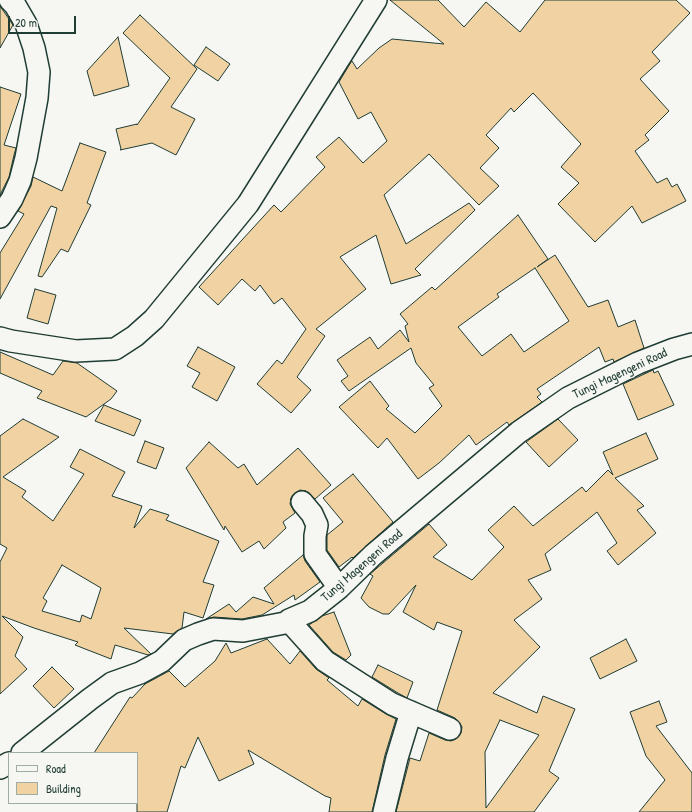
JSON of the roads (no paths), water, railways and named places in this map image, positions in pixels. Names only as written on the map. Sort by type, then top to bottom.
[{"type":"street","points":[[0,217],[12,199],[20,181],[26,158],[37,98],[39,72],[34,48],[26,24],[15,5],[10,0]]},
{"type":"street","points":[[0,338],[10,341],[76,351],[115,349],[135,336],[154,320],[248,204],[376,0]]},
{"type":"street","name":"Tungi Magengeni Road","points":[[23,752],[112,683],[140,673],[162,661],[184,640],[213,629],[243,631],[290,622],[289,620],[310,611],[339,588],[373,555],[519,432],[568,398],[638,363],[674,349],[692,344]]},
{"type":"street","points":[[302,502],[312,514],[317,525],[315,536],[315,554],[339,588]]},
{"type":"street","points":[[290,622],[324,661],[392,704],[450,729]]},
{"type":"street","points":[[384,812],[397,758],[411,712]]}]
